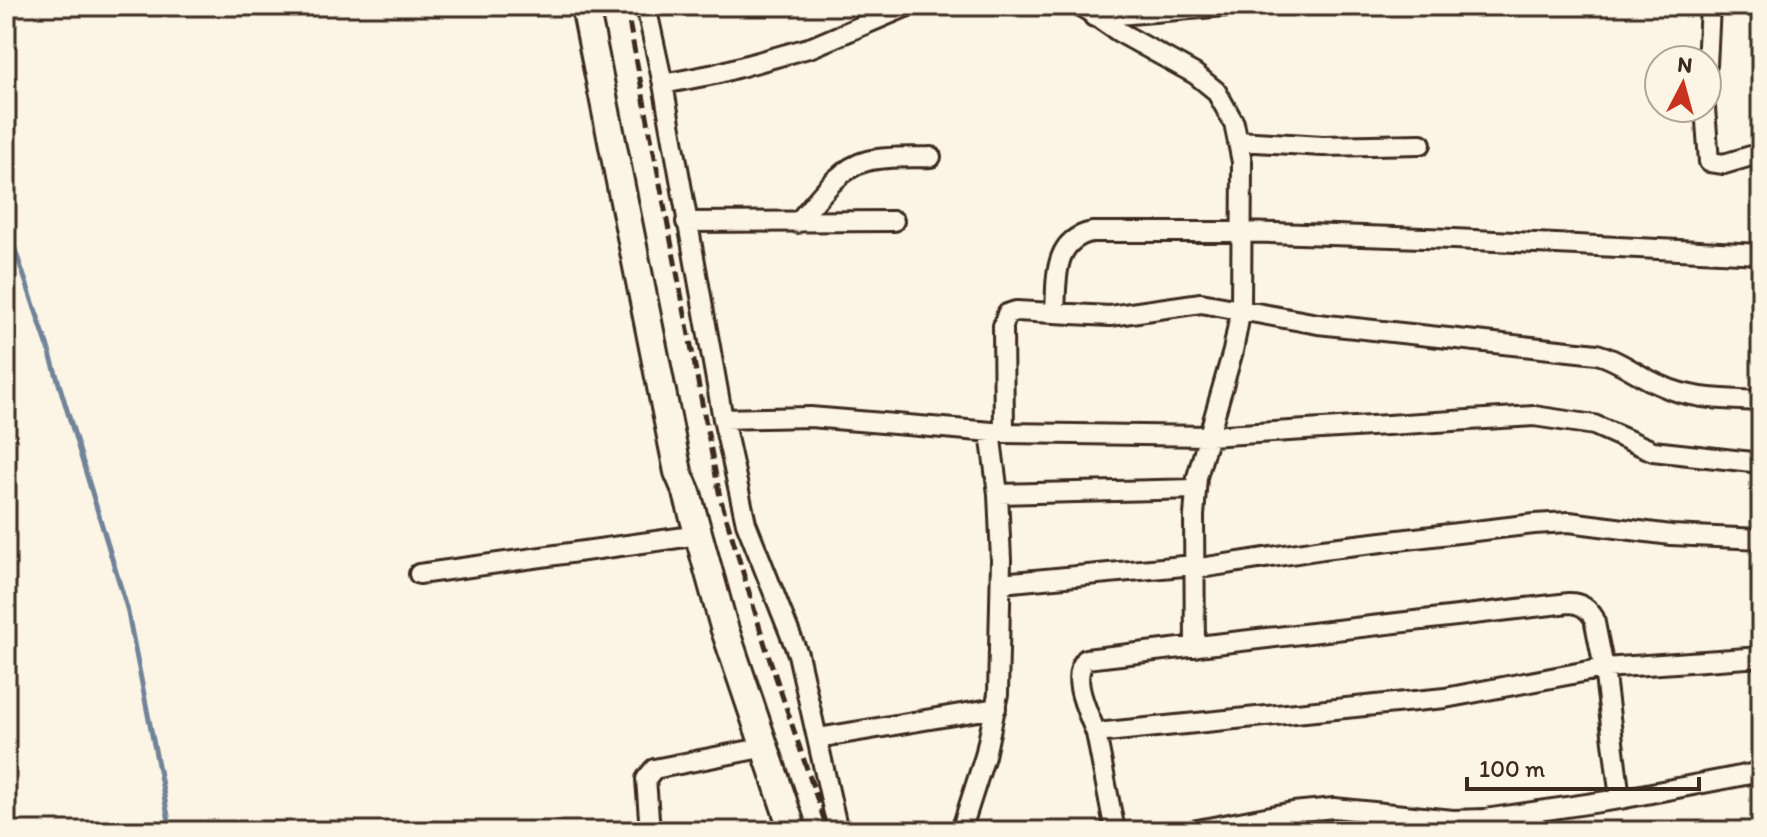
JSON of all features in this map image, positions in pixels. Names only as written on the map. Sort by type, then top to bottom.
[{"type":"highway","points":[[585,6],[678,472],[687,493],[724,627],[793,831]]},
{"type":"highway","points":[[678,472],[675,496],[685,537],[751,750],[780,831]]},
{"type":"street","points":[[646,6],[663,84],[723,419],[746,523],[798,654],[838,831]]},
{"type":"street","points":[[663,84],[715,74],[812,47],[908,6]]},
{"type":"street","points":[[1087,12],[1226,6]]},
{"type":"street","points":[[1708,44],[1710,6]]},
{"type":"street","points":[[1087,12],[1195,74],[1216,91],[1234,123],[1242,162],[1241,309],[1233,351],[1196,489],[1195,647]]},
{"type":"street","points":[[1706,124],[1709,162],[1724,164],[1761,153]]},
{"type":"street","points":[[1238,141],[1323,146],[1421,144]]},
{"type":"street","points":[[797,223],[851,168],[864,161],[931,157]]},
{"type":"street","points":[[686,222],[894,221]]},
{"type":"street","points":[[1055,313],[1061,256],[1075,237],[1105,231],[1454,239],[1761,254]]},
{"type":"street","points":[[961,831],[985,756],[996,708],[1001,583],[997,432],[1004,320],[1007,314],[1016,311],[1110,316],[1201,303],[1318,324],[1573,350],[1609,357],[1660,386],[1680,393],[1761,401]]},
{"type":"street","points":[[723,419],[810,417],[997,432],[1209,436],[1534,416],[1594,425],[1653,451],[1761,463]]},
{"type":"street","points":[[998,494],[1196,489]]},
{"type":"street","points":[[1001,583],[1194,567],[1534,524],[1569,522],[1671,535],[1761,539]]},
{"type":"street","points":[[419,574],[685,537]]},
{"type":"street","points":[[1115,831],[1096,733],[1080,685],[1079,671],[1083,660],[1569,603],[1581,605],[1594,618],[1604,668],[1620,799]]},
{"type":"street","points":[[1096,733],[1445,698],[1604,668],[1761,657]]},
{"type":"street","points":[[818,738],[996,708]]},
{"type":"street","points":[[650,831],[646,779],[654,769],[751,750]]},
{"type":"street","points":[[1192,831],[1293,812],[1334,808],[1476,825],[1761,772]]},
{"type":"waterway","points":[[6,223],[47,344],[127,608],[171,831]]},
{"type":"railway","points":[[626,6],[720,497],[766,648],[828,831]]}]
